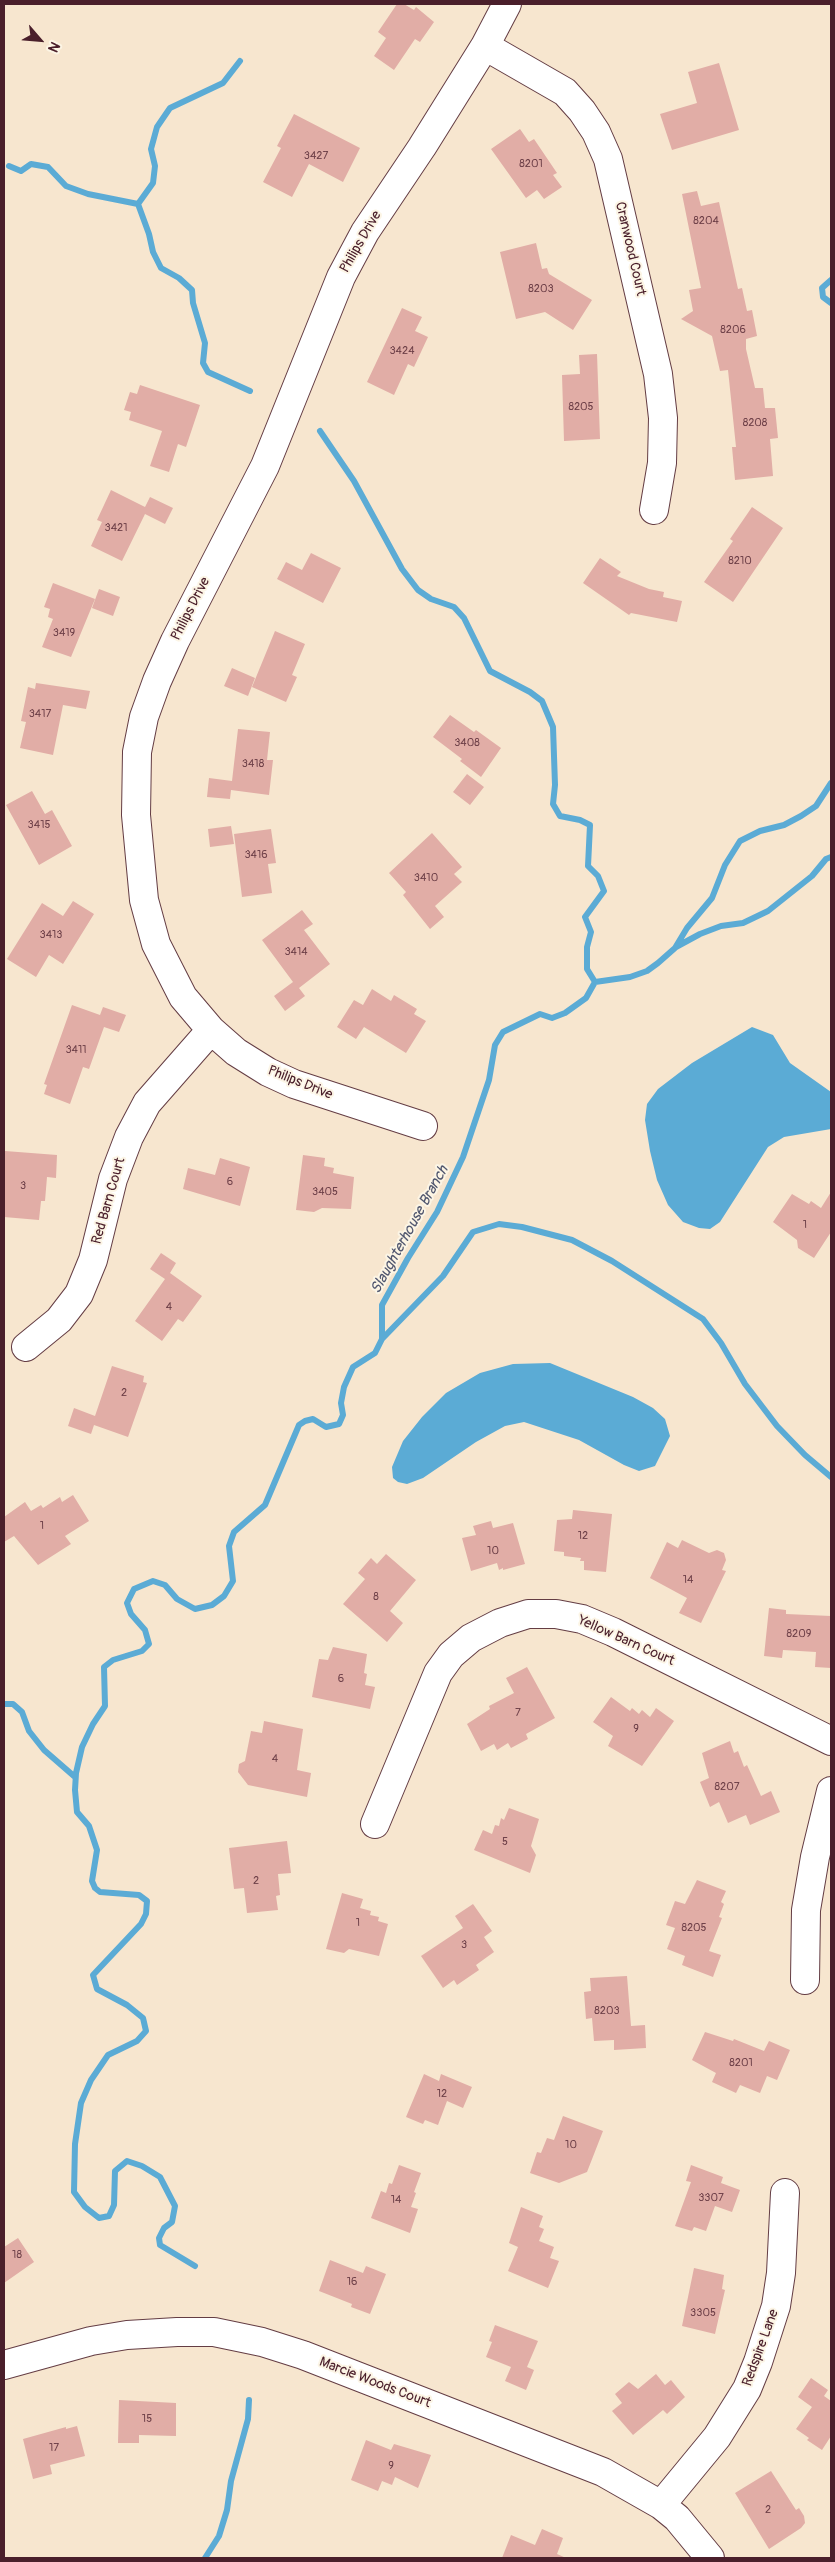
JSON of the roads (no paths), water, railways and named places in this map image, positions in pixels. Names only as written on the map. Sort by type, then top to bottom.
[{"type":"street","name":"Philips Drive","points":[[423,1126],[294,1084],[268,1072],[236,1052],[211,1030],[184,997],[156,944],[144,900],[136,815],[137,752],[144,717],[175,642],[281,432],[320,324],[341,277],[364,232],[422,147],[485,46],[507,4]]},
{"type":"street","name":"Cranwood Court","points":[[485,46],[565,92],[582,111],[596,132],[608,159],[658,374],[663,418],[662,463],[654,510]]},
{"type":"street","name":"Red Barn Court","points":[[26,1347],[59,1320],[78,1294],[93,1260],[113,1179],[129,1137],[147,1103],[211,1030]]},
{"type":"street","name":"Yellow Barn Court","points":[[375,1824],[438,1673],[451,1655],[471,1638],[500,1623],[528,1614],[556,1614],[582,1619],[831,1741]]},
{"type":"street","points":[[805,1980],[806,1910],[815,1857],[831,1791]]},
{"type":"street","name":"Redspire Lane","points":[[661,2505],[725,2424],[747,2389],[758,2362],[776,2306],[782,2274],[785,2193]]},
{"type":"street","name":"Marcie Woods Court","points":[[4,2365],[91,2341],[127,2335],[214,2332],[262,2342],[303,2355],[603,2472],[661,2505],[677,2518],[710,2558]]},
{"type":"water","points":[[752,1027],[773,1035],[790,1063],[831,1092],[831,1129],[784,1137],[768,1147],[720,1222],[710,1229],[699,1228],[683,1222],[668,1205],[657,1180],[645,1120],[647,1104],[658,1089],[692,1063]]},
{"type":"water","points":[[550,1363],[633,1397],[653,1408],[665,1419],[670,1436],[655,1466],[639,1471],[624,1465],[579,1440],[524,1422],[505,1426],[476,1442],[423,1478],[407,1484],[398,1482],[393,1478],[392,1467],[403,1441],[422,1417],[446,1393],[480,1373],[513,1364]]},
{"type":"waterway","points":[[138,204],[153,183],[155,166],[151,149],[157,127],[170,108],[223,83],[240,61]]},
{"type":"waterway","points":[[9,166],[21,171],[31,164],[48,167],[66,186],[88,194],[138,204]]},
{"type":"waterway","points":[[138,204],[149,234],[153,252],[161,268],[179,278],[192,290],[193,303],[205,343],[203,363],[208,372],[250,391]]},
{"type":"waterway","name":"Slaughterhouse Branch","points":[[831,280],[822,288],[823,297],[831,303]]},
{"type":"waterway","points":[[320,431],[354,481],[402,569],[418,590],[431,599],[454,607],[464,618],[490,671],[530,692],[542,701],[553,727],[555,785],[553,804],[560,816],[580,820],[590,825],[588,866],[598,876],[604,891],[585,917],[591,932],[587,947],[587,969],[595,982]]},
{"type":"waterway","name":"Slaughterhouse Branch","points":[[195,2266],[160,2245],[159,2238],[164,2228],[172,2222],[175,2206],[160,2177],[142,2166],[127,2161],[115,2171],[114,2205],[109,2216],[99,2218],[85,2207],[74,2192],[75,2144],[81,2103],[91,2080],[108,2055],[137,2041],[146,2031],[143,2018],[127,2005],[97,1989],[93,1975],[141,1924],[146,1914],[147,1901],[139,1895],[100,1892],[95,1888],[92,1881],[97,1850],[89,1826],[77,1812],[75,1790],[76,1773],[82,1747],[93,1724],[105,1706],[104,1667],[113,1660],[142,1651],[149,1644],[145,1630],[131,1614],[127,1603],[134,1589],[153,1581],[165,1585],[177,1599],[195,1609],[212,1605],[224,1596],[233,1581],[229,1546],[234,1532],[265,1505],[299,1425],[313,1419],[326,1427],[339,1424],[343,1415],[341,1403],[344,1387],[353,1367],[375,1353],[382,1339],[382,1305],[408,1258],[437,1212],[463,1157],[489,1080],[495,1045],[503,1032],[540,1014],[552,1018],[565,1013],[586,998],[595,982],[630,977],[647,971],[658,963],[675,948],[687,928],[712,898],[725,865],[740,841],[760,831],[784,825],[801,816],[816,806],[831,783]]},
{"type":"waterway","points":[[676,947],[700,934],[721,926],[743,923],[768,911],[812,876],[826,859],[831,857]]},
{"type":"waterway","points":[[382,1339],[443,1276],[473,1232],[499,1224],[522,1227],[572,1240],[612,1261],[703,1319],[721,1343],[745,1384],[777,1426],[805,1455],[831,1477]]},
{"type":"waterway","points":[[4,1704],[13,1704],[22,1712],[29,1731],[44,1750],[75,1777]]},
{"type":"waterway","name":"Slaughterhouse Branch","points":[[205,2558],[219,2536],[227,2510],[231,2481],[248,2419],[249,2400]]}]
